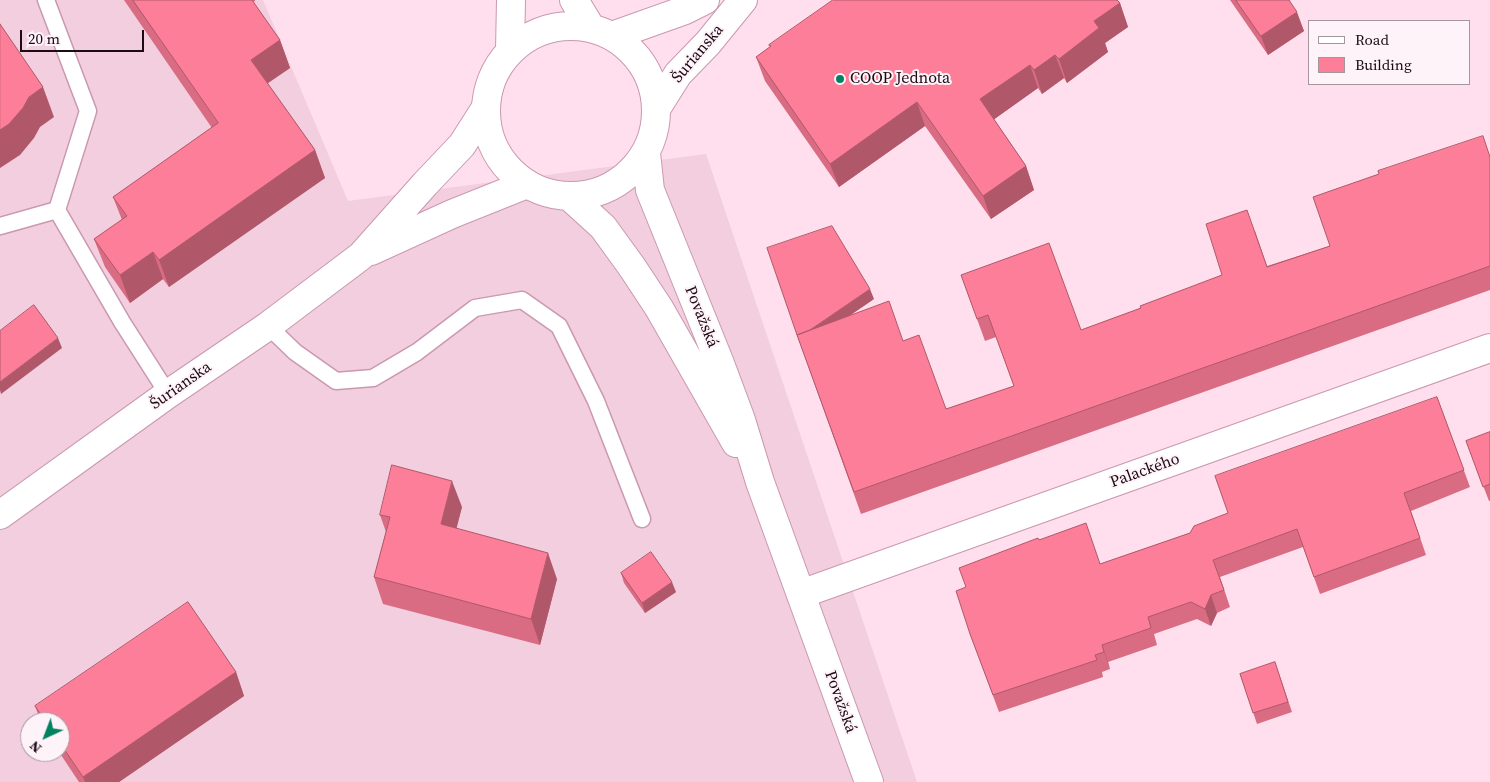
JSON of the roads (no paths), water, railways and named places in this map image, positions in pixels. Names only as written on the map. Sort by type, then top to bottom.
[{"type":"street","points":[[510,50],[511,0]]},
{"type":"street","points":[[574,0],[602,32],[630,49],[644,66],[653,86],[656,109],[654,132],[646,153],[632,171],[614,185],[593,194],[570,197],[548,193],[527,184],[509,170],[495,151],[488,131],[485,109],[488,87],[497,67],[510,50],[528,36],[548,28],[570,25],[602,32]]},
{"type":"street","name":"Šurianska","points":[[602,32],[685,10],[705,0]]},
{"type":"street","name":"Šurianska","points":[[656,109],[678,74],[708,43],[743,0]]},
{"type":"street","name":"Šurianska","points":[[0,515],[168,394],[268,326],[361,256],[462,145],[485,109]]},
{"type":"street","name":"Považská","points":[[646,153],[650,190],[741,420],[760,482],[869,782]]},
{"type":"street","name":"Šurianska","points":[[361,256],[452,214],[527,184]]},
{"type":"street","name":"Považská","points":[[570,197],[604,227],[632,266],[659,308],[726,428],[760,482]]},
{"type":"street","name":"Palackého","points":[[801,594],[1490,348]]},
{"type":"lane","points":[[46,0],[88,111],[57,210],[122,322],[168,394]]},
{"type":"lane","points":[[0,226],[57,210]]},
{"type":"lane","points":[[268,326],[295,352],[336,381],[373,378],[417,352],[475,308],[522,300],[559,326],[596,401],[642,519]]},
{"type":"place","name":"COOP Jednota","points":[[840,79]]}]
